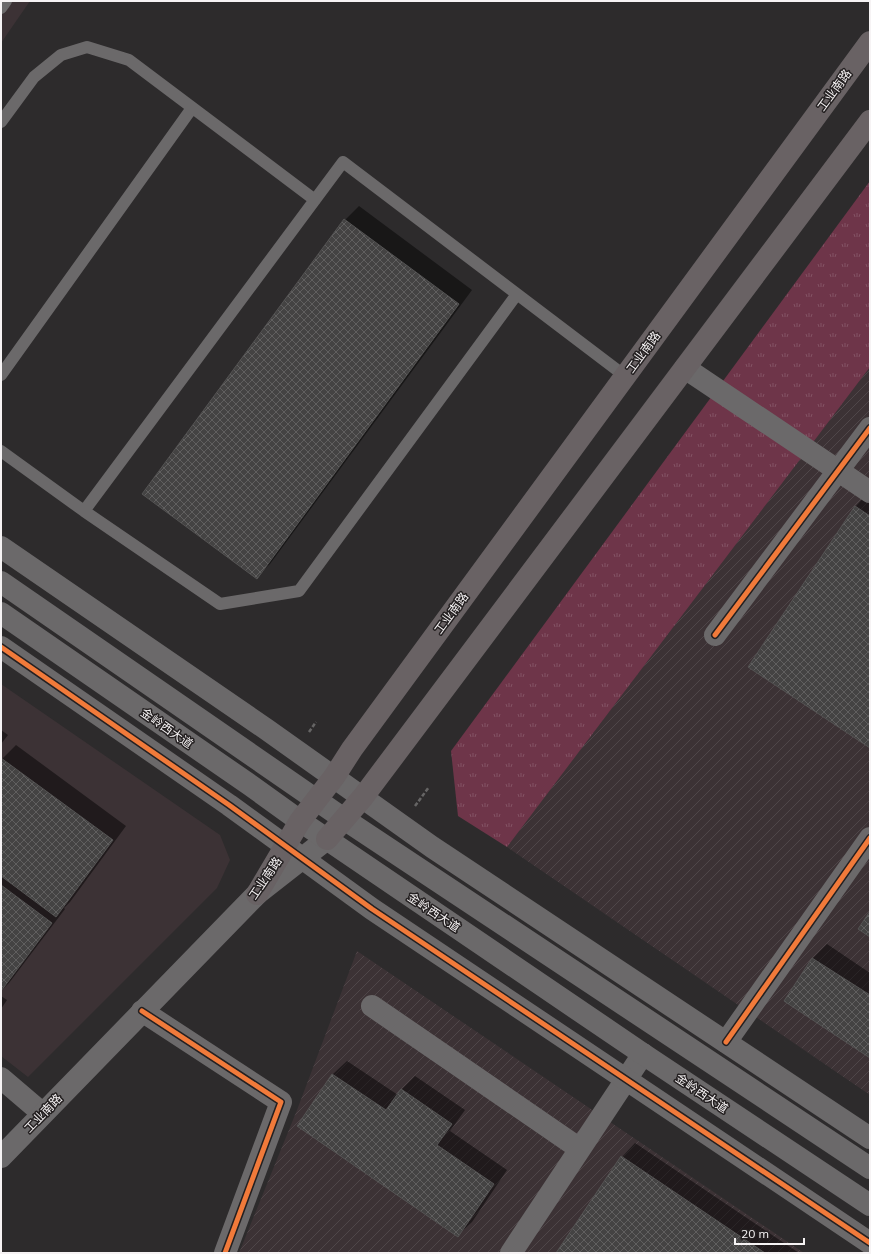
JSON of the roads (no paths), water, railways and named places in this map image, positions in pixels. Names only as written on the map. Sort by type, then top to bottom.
[{"type":"main road","name":"工业南路","points":[[257,894],[294,852],[300,821],[334,778],[352,749],[870,42]]},
{"type":"main road","points":[[326,839],[362,798],[870,121]]},
{"type":"street","points":[[685,368],[870,492]]},
{"type":"street","points":[[715,635],[870,428]]},
{"type":"street","points":[[1,547],[266,729],[432,847],[870,1138]]},
{"type":"street","points":[[1,582],[317,801],[870,1168]]},
{"type":"street","name":"金岭西大道","points":[[1,613],[326,839],[643,1054],[870,1205]]},
{"type":"street","points":[[1,647],[228,805],[372,909],[870,1243]]},
{"type":"street","points":[[726,1042],[870,838]]},
{"type":"street","points":[[294,852],[326,839]]},
{"type":"street","name":"工业南路","points":[[1,1157],[42,1113],[257,894]]},
{"type":"street","points":[[372,1006],[580,1149]]},
{"type":"street","points":[[142,1011],[280,1102],[225,1253]]},
{"type":"street","points":[[511,1253],[643,1054]]},
{"type":"street","points":[[1,1078],[42,1113]]},
{"type":"lane","points":[[1,8],[6,1]]},
{"type":"lane","points":[[1,122],[34,77],[61,55],[87,47],[129,60],[314,200]]},
{"type":"lane","points":[[1,375],[192,108]]},
{"type":"lane","points":[[84,511],[343,162],[625,376]]},
{"type":"lane","points":[[1,451],[84,511],[220,604],[299,590],[517,294]]}]
